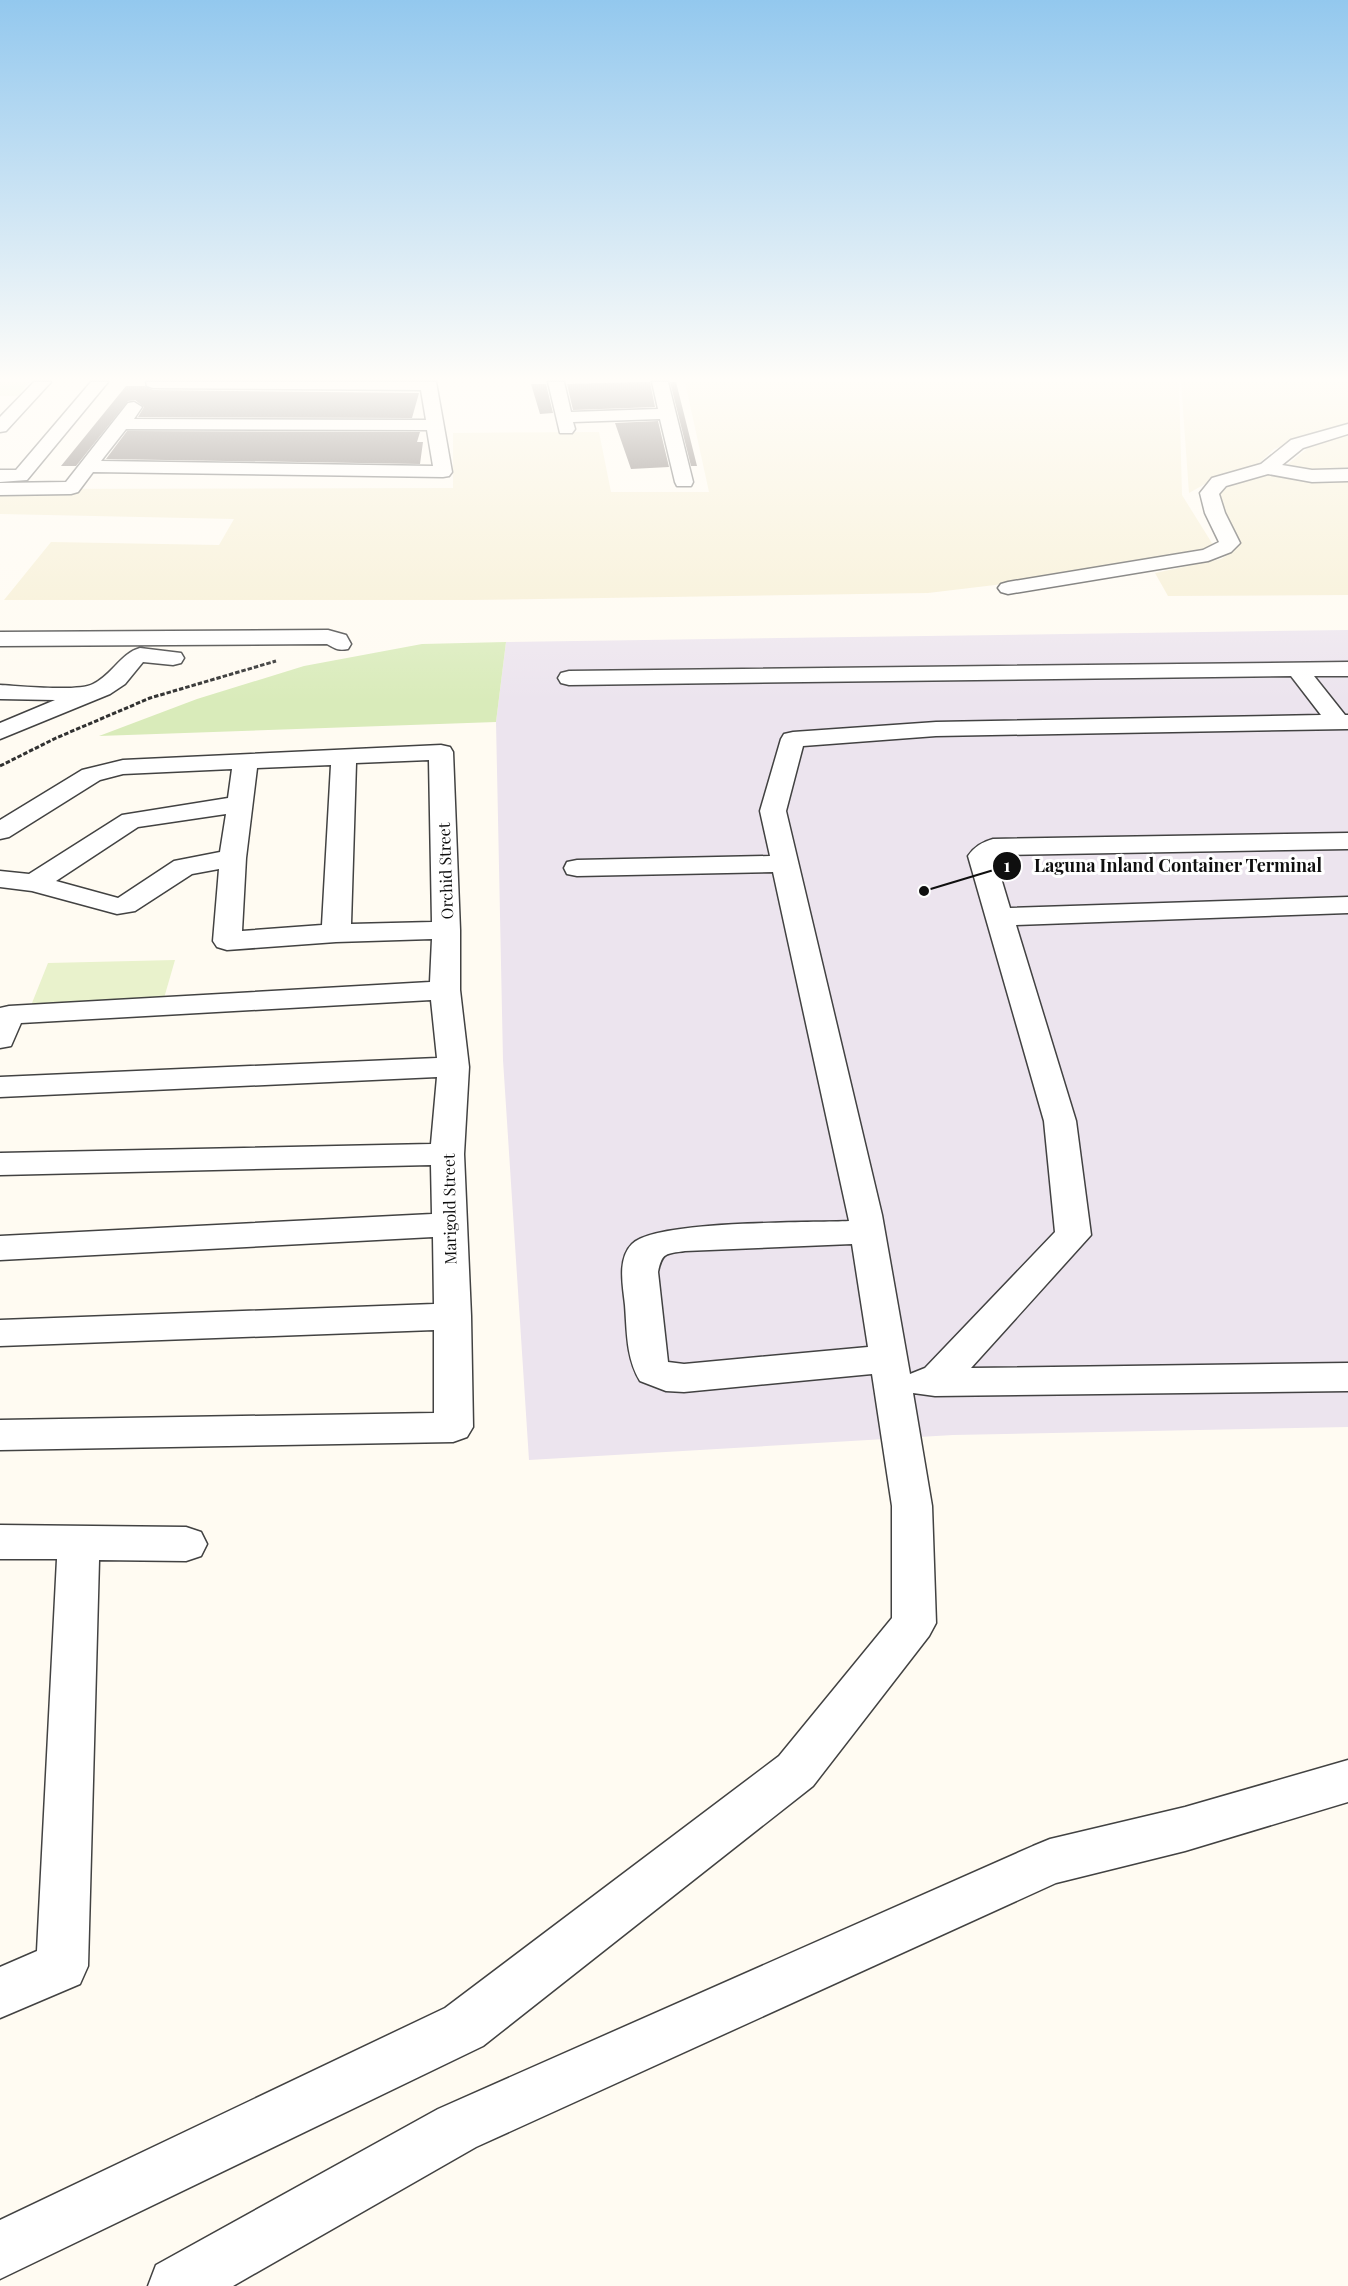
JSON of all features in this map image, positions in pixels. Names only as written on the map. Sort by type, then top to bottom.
[{"type":"street","points":[[0,489],[23,489]]},
{"type":"street","points":[[1008,588],[1208,555],[1224,548],[1230,543],[1215,513],[1209,493],[1213,489]]},
{"type":"street","points":[[0,639],[328,637],[338,640],[340,644]]},
{"type":"street","points":[[0,732],[85,694],[102,689],[117,679],[130,666],[135,657],[140,655],[186,660]]},
{"type":"street","points":[[1297,669],[1343,722]]},
{"type":"street","points":[[569,678],[1348,669]]},
{"type":"street","points":[[0,692],[85,694]]},
{"type":"street","points":[[0,2250],[464,2028],[796,1771],[914,1623],[912,1506],[868,1232],[783,864],[773,811],[793,739],[936,729],[1343,722]]},
{"type":"street","name":"Orchid Street","points":[[344,757],[441,752],[446,930],[445,990]]},
{"type":"street","points":[[0,831],[91,775],[123,767],[344,757],[336,933]]},
{"type":"street","points":[[245,761],[232,858],[227,941],[336,933],[446,930]]},
{"type":"street","points":[[34,883],[131,820],[239,804]]},
{"type":"street","points":[[935,1382],[1073,1235],[1060,1121],[981,856],[993,847],[1348,841]]},
{"type":"street","points":[[0,879],[34,883],[117,906],[125,905],[184,867],[232,858]]},
{"type":"street","points":[[577,868],[783,864]]},
{"type":"street","points":[[998,917],[1348,905]]},
{"type":"street","points":[[0,1039],[9,1015],[445,990]]},
{"type":"street","name":"Marigold Street","points":[[0,1435],[453,1427],[453,1316],[447,1154],[453,1067],[445,990]]},
{"type":"street","points":[[0,1087],[453,1067]]},
{"type":"street","points":[[0,1164],[447,1154]]},
{"type":"street","points":[[0,1248],[448,1225]]},
{"type":"street","points":[[868,1232],[685,1239],[655,1244],[644,1253],[640,1272],[649,1362],[652,1371],[666,1377],[684,1378],[890,1371],[935,1382],[1348,1377]]},
{"type":"street","points":[[0,1333],[453,1316]]},
{"type":"street","points":[[0,1542],[186,1544]]},
{"type":"street","points":[[0,1994],[62,1966],[79,1542]]},
{"type":"street","points":[[177,2286],[457,2128],[1050,1862],[1185,1829],[1348,1781]]},
{"type":"path","points":[[0,766],[56,738],[150,699],[283,659]]},
{"type":"shaded area","points":[[0,489],[610,489],[611,492],[709,492],[708,489],[1182,489],[1182,495],[1215,548],[1046,575],[1046,579],[928,593],[470,600],[4,600],[51,542],[219,545],[234,519],[0,514]]},
{"type":"shaded area","points":[[1223,489],[1348,489],[1348,595],[1168,596],[1155,573],[1221,559],[1232,552],[1235,540],[1211,494]]},
{"type":"shaded area","points":[[1348,630],[1348,1427],[953,1435],[529,1460],[503,1060],[496,722],[506,642]]},
{"type":"green space","points":[[506,642],[496,722],[99,736],[197,699],[304,666],[422,644]]},
{"type":"green space","points":[[175,960],[162,1005],[30,1008],[48,963]]},
{"type":"place","name":"Laguna Inland Container Terminal","points":[[924,891]]}]
